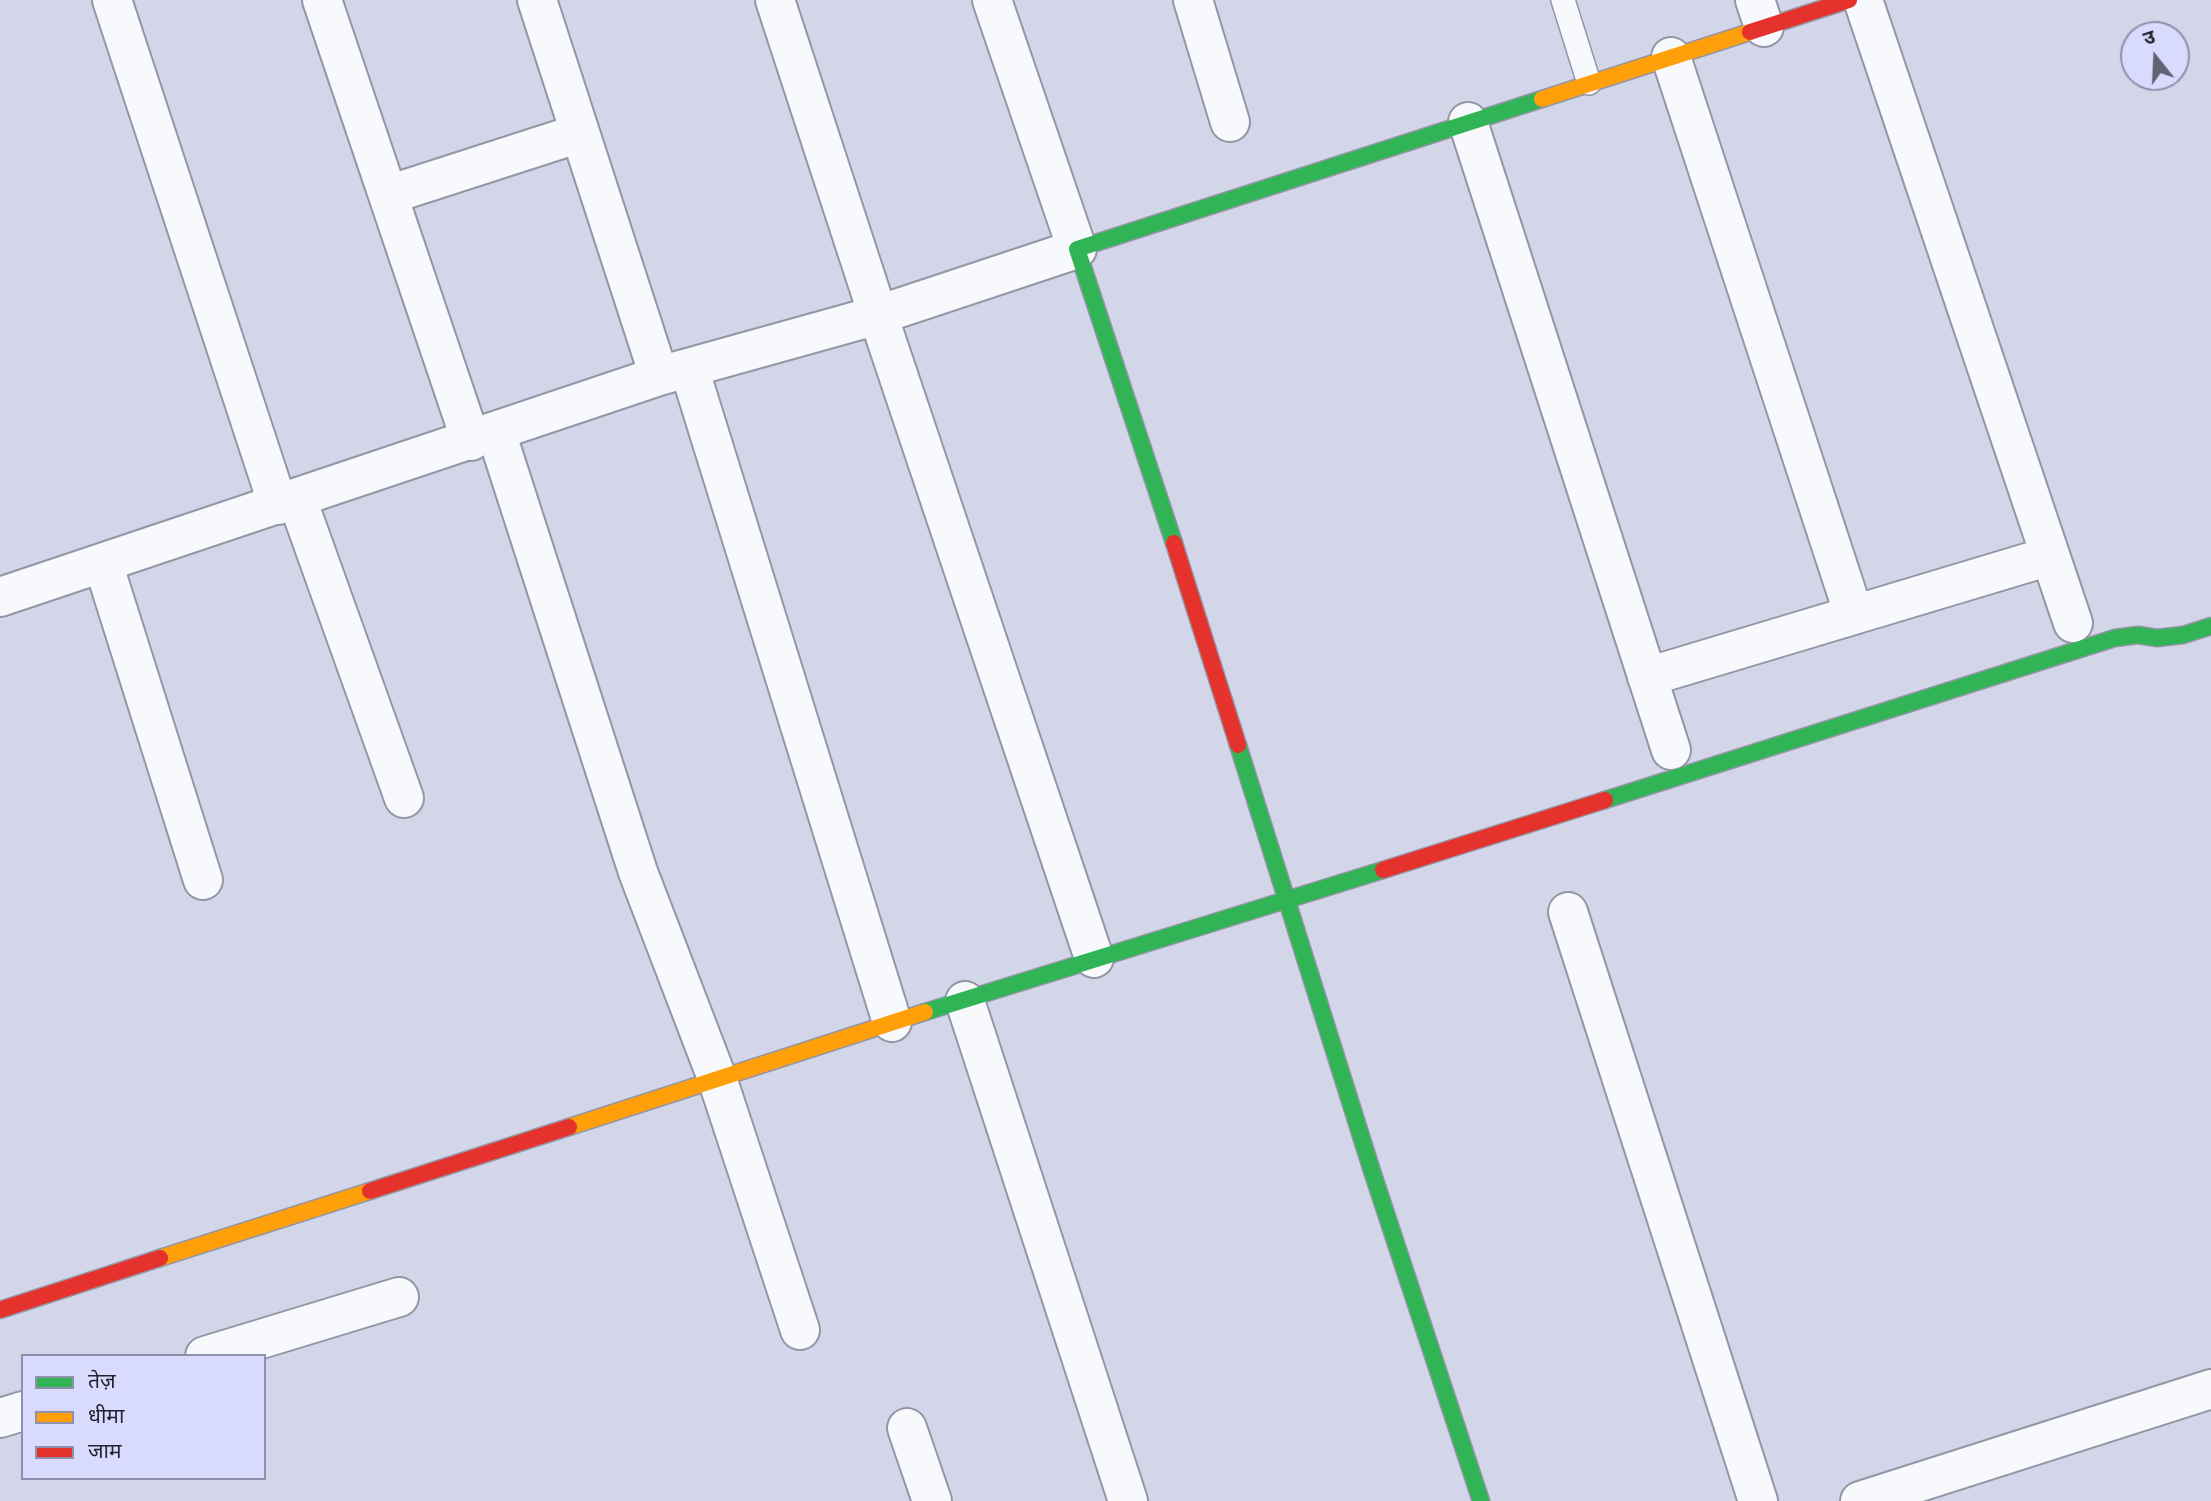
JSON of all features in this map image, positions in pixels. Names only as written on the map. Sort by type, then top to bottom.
[{"type":"street","points":[[112,0],[287,502],[404,799]]},
{"type":"street","points":[[322,0],[388,195],[483,436],[638,872],[717,1078],[800,1330]]},
{"type":"street","points":[[537,0],[580,133],[674,372],[892,1022]]},
{"type":"street","points":[[775,0],[1094,958]]},
{"type":"street","points":[[992,0],[1185,577],[1372,1171],[1481,1501]]},
{"type":"street","points":[[1193,0],[1230,122]]},
{"type":"street","points":[[0,597],[674,372],[878,315],[1671,57],[1760,13],[1849,0]]},
{"type":"street","points":[[1863,0],[2073,623]]},
{"type":"street","points":[[1671,57],[1854,615]]},
{"type":"street","points":[[1468,122],[1671,750]]},
{"type":"street","points":[[388,195],[580,133]]},
{"type":"street","points":[[1647,677],[2050,556]]},
{"type":"street","points":[[103,563],[202,880]]},
{"type":"street","points":[[0,1310],[892,1022],[1288,900],[2115,638],[2183,635],[2211,626]]},
{"type":"street","points":[[1568,912],[1758,1501]]},
{"type":"street","points":[[965,1001],[1128,1501]]},
{"type":"street","points":[[212,1354],[399,1297]]},
{"type":"street","points":[[1860,1501],[2211,1389]]},
{"type":"street","points":[[0,1418],[21,1412]]},
{"type":"street","points":[[907,1428],[932,1501]]},
{"type":"lane","points":[[1563,0],[1589,83]]},
{"type":"traffic: fast","points":[[1174,543],[1077,249],[1542,99]]},
{"type":"traffic: fast","points":[[1605,800],[2115,638],[2183,635],[2211,626]]},
{"type":"traffic: fast","points":[[1238,745],[1372,1171],[1481,1501]]},
{"type":"traffic: fast","points":[[925,1012],[1383,870]]},
{"type":"traffic: slow","points":[[1542,99],[1750,32]]},
{"type":"traffic: slow","points":[[569,1127],[925,1012]]},
{"type":"traffic: slow","points":[[160,1258],[370,1191]]},
{"type":"traffic: jam","points":[[1750,32],[1849,0]]},
{"type":"traffic: jam","points":[[1174,543],[1238,745]]},
{"type":"traffic: jam","points":[[1383,870],[1605,800]]},
{"type":"traffic: jam","points":[[370,1191],[569,1127]]},
{"type":"traffic: jam","points":[[0,1310],[160,1258]]}]
